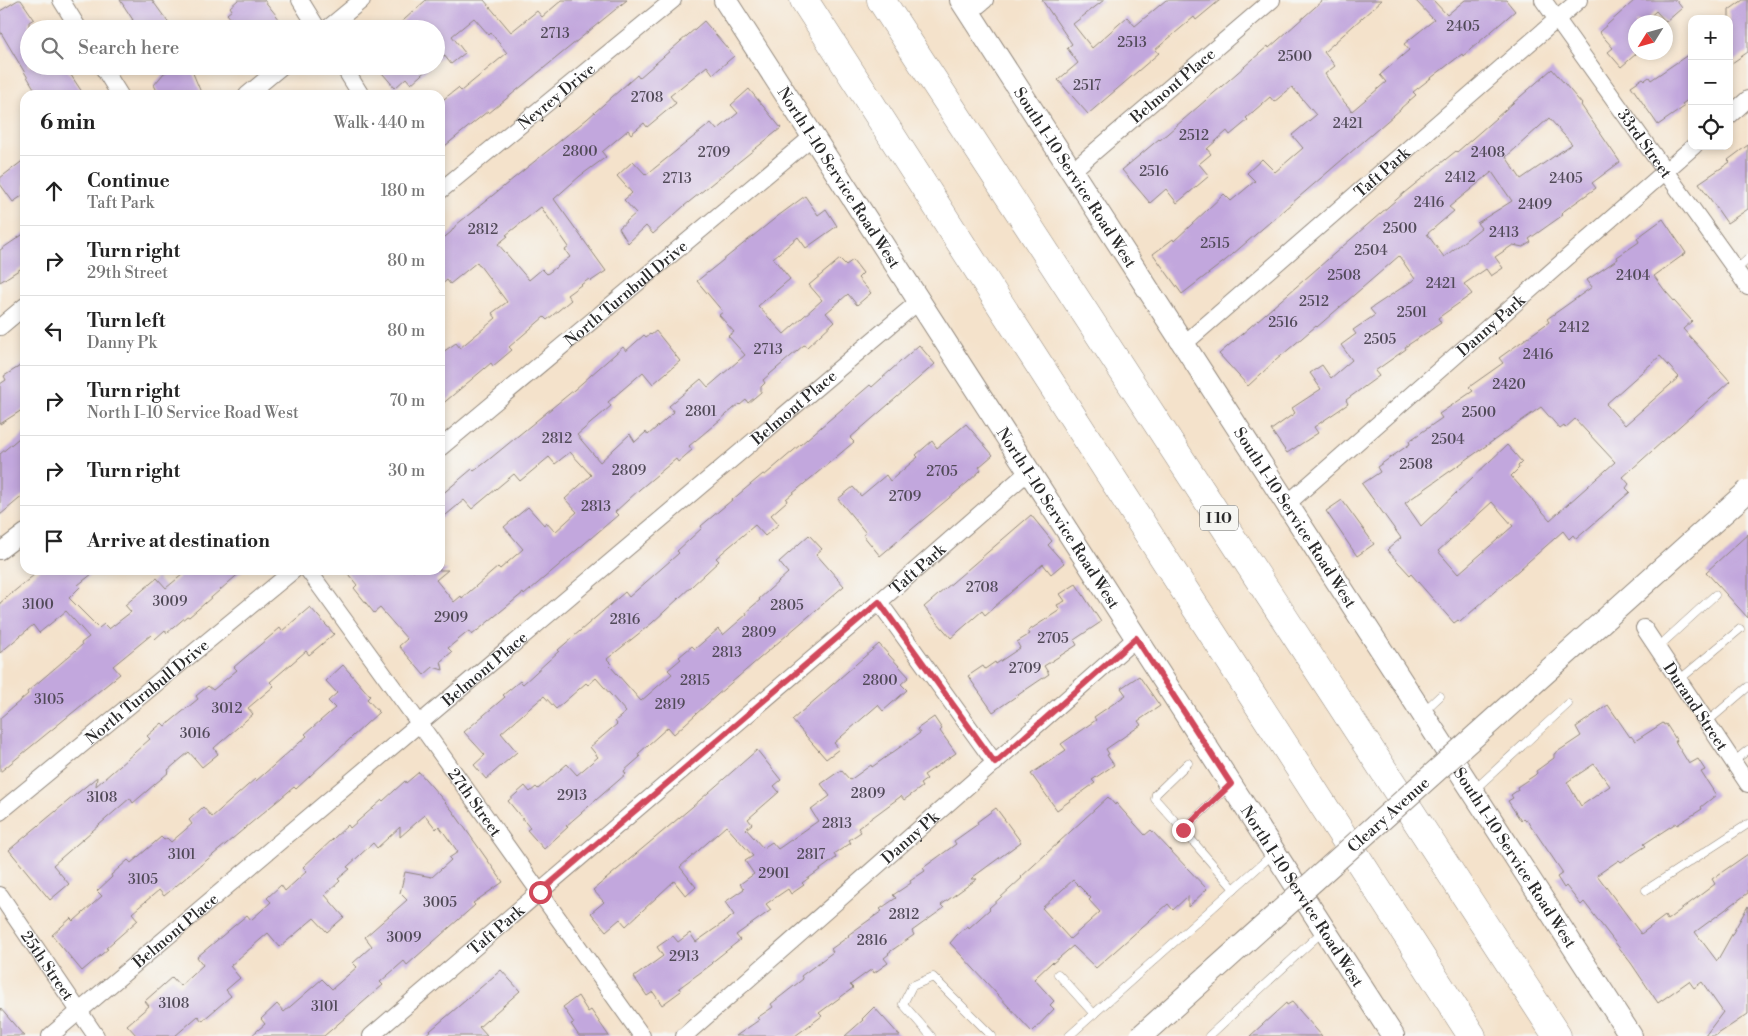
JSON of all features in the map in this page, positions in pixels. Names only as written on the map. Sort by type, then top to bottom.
[{"type":"highway","points":[[804,0],[1472,1036]]},
{"type":"highway","name":"I 10","points":[[881,0],[1556,1036]]},
{"type":"street","points":[[61,0],[73,20]]},
{"type":"street","points":[[300,0],[312,20]]},
{"type":"street","points":[[338,20],[362,0]]},
{"type":"street","name":"Neyrey Drive","points":[[445,187],[672,0]]},
{"type":"street","name":"North I-10 Service Road West","points":[[724,0],[1393,1036]]},
{"type":"street","name":"Belmont Place","points":[[1072,171],[1272,0]]},
{"type":"street","name":"33rd Street","points":[[1543,0],[1748,287]]},
{"type":"street","name":"Taft Park","points":[[1184,344],[1580,0]]},
{"type":"street","name":"South I-10 Service Road West","points":[[972,4],[1072,171],[1631,1036]]},
{"type":"street","points":[[108,75],[117,90]]},
{"type":"street","points":[[253,90],[271,75]]},
{"type":"street","points":[[349,75],[358,90]]},
{"type":"street","points":[[1733,112],[1748,99]]},
{"type":"street","name":"North Turnbull Drive","points":[[445,444],[812,137]]},
{"type":"street","name":"Danny Park","points":[[1287,504],[1690,150]]},
{"type":"street","name":"Belmont Place","points":[[50,1036],[919,301]]},
{"type":"street","points":[[0,327],[20,310]]},
{"type":"street","name":"Taft Park","points":[[371,1036],[879,602],[1029,471]]},
{"type":"street","name":"Cleary Avenue","points":[[1141,1036],[1748,491]]},
{"type":"street","points":[[0,551],[20,536]]},
{"type":"street","name":"North Turnbull Drive","points":[[0,812],[288,575]]},
{"type":"street","name":"27th Street","points":[[312,575],[642,1036]]},
{"type":"street","points":[[879,602],[995,763]]},
{"type":"street","name":"Durand Street","points":[[1644,628],[1748,784]]},
{"type":"street","name":"Danny Pk","points":[[684,1036],[1136,638]]},
{"type":"street","name":"25th Street","points":[[0,895],[96,1036]]},
{"type":"lane","points":[[1736,270],[1748,259]]},
{"type":"lane","points":[[1657,648],[1715,595]]},
{"type":"lane","points":[[1679,680],[1740,629]]},
{"type":"lane","points":[[1707,722],[1748,687]]},
{"type":"lane","points":[[1422,712],[1440,696]]},
{"type":"lane","points":[[1473,791],[1568,704]]},
{"type":"lane","points":[[1733,762],[1748,750]]},
{"type":"lane","points":[[1188,763],[1156,794],[1155,799],[1234,889]]},
{"type":"lane","points":[[1183,830],[1231,784]]},
{"type":"lane","points":[[1646,890],[1748,824]]},
{"type":"lane","points":[[1069,1036],[1275,852]]},
{"type":"lane","points":[[1209,1036],[1325,930]]},
{"type":"lane","points":[[1058,974],[1094,1014]]},
{"type":"lane","points":[[931,1036],[903,1004],[912,986],[933,977],[992,1036]]},
{"type":"building","points":[[21,0],[34,19],[20,20],[20,65],[0,31],[0,11]]},
{"type":"building","points":[[120,0],[152,0],[166,20],[133,20]]},
{"type":"building","points":[[238,0],[264,0],[280,20],[232,20],[227,14],[232,10],[230,7]]},
{"type":"building","points":[[426,0],[484,0],[511,32],[537,11],[542,17],[562,0],[627,0],[489,113],[488,111],[445,146],[445,98],[458,88],[461,91],[507,53],[491,33],[489,35],[474,18],[452,36],[465,53],[451,64],[445,56],[445,20],[404,20]]},
{"type":"building","points":[[1042,0],[1104,0],[1073,24],[1092,48],[1127,17],[1135,26],[1166,0],[1220,0],[1196,20],[1194,17],[1155,50],[1159,53],[1088,114],[1058,80],[1078,63],[1067,48],[1072,44]]},
{"type":"building","points":[[1323,0],[1382,0],[1324,52],[1335,66],[1325,74],[1352,111],[1386,82],[1380,75],[1409,50],[1404,44],[1434,20],[1415,0],[1433,0],[1447,15],[1465,0],[1506,0],[1515,11],[1463,56],[1462,54],[1413,92],[1416,95],[1401,109],[1226,260],[1182,294],[1153,254],[1173,239],[1174,241],[1224,194],[1231,201],[1255,181],[1247,173],[1262,159],[1275,172],[1303,148],[1292,135],[1316,115],[1292,87],[1274,102],[1270,97],[1246,118],[1248,120],[1230,135],[1227,131],[1207,149],[1211,154],[1199,164],[1209,176],[1177,203],[1166,189],[1150,203],[1122,170],[1160,140],[1268,46],[1269,48]]},
{"type":"building","points":[[1635,0],[1676,0],[1682,8],[1673,16],[1660,15],[1656,11],[1652,15],[1628,15],[1629,60],[1621,67],[1608,52],[1613,48],[1599,32]]},
{"type":"building","points":[[1743,0],[1748,0],[1748,52],[1733,62],[1733,15],[1729,15],[1729,10]]},
{"type":"building","points":[[704,21],[734,56],[713,74],[707,66],[670,96],[676,103],[647,127],[644,123],[631,134],[628,130],[602,152],[606,157],[580,176],[554,199],[606,271],[591,281],[589,279],[567,295],[571,300],[547,320],[544,317],[509,347],[512,350],[493,366],[491,363],[445,402],[445,351],[456,343],[460,348],[496,318],[492,313],[507,302],[477,262],[450,284],[447,280],[445,282],[445,237],[456,225],[587,119],[637,75],[639,78]],"holes":[[[541,207],[569,247],[565,250],[570,257],[547,274],[542,269],[529,280],[498,244],[508,236],[506,235]]]},
{"type":"building","points":[[1688,55],[1688,100],[1682,104],[1684,107],[1658,125],[1631,86],[1643,78],[1645,80],[1649,77],[1651,80]]},
{"type":"building","points":[[1552,69],[1582,104],[1620,162],[1592,183],[1596,188],[1529,239],[1531,242],[1523,247],[1513,245],[1495,257],[1503,268],[1491,276],[1486,269],[1464,284],[1472,294],[1438,318],[1441,323],[1405,347],[1406,349],[1375,371],[1379,376],[1346,400],[1348,404],[1314,427],[1318,433],[1287,453],[1271,430],[1295,413],[1292,408],[1321,389],[1310,373],[1322,365],[1331,378],[1352,360],[1341,345],[1356,334],[1353,330],[1375,315],[1370,309],[1415,279],[1399,256],[1248,386],[1219,354],[1404,193],[1457,152]],"holes":[[[1549,118],[1572,144],[1521,179],[1506,157]],[[1492,172],[1512,201],[1477,223],[1481,228],[1444,257],[1427,234],[1454,211],[1449,207]]]},
{"type":"building","points":[[26,75],[71,75],[81,90],[35,90]]},
{"type":"building","points":[[162,75],[194,75],[200,90],[156,90],[154,85]]},
{"type":"building","points":[[384,75],[421,75],[411,84],[406,78],[395,88]]},
{"type":"building","points":[[749,89],[781,128],[684,206],[653,234],[646,226],[628,243],[619,228],[636,213],[624,200],[632,193],[617,176],[633,161],[646,175],[711,123],[717,130],[738,113],[731,105]]},
{"type":"building","points":[[1748,145],[1748,209],[1727,223],[1699,183],[1730,162],[1728,160]]},
{"type":"building","points":[[20,163],[20,197],[13,202],[0,184],[0,178]]},
{"type":"building","points":[[805,196],[818,215],[826,209],[837,226],[806,248],[798,237],[773,258],[790,279],[758,306],[784,334],[822,300],[809,285],[840,259],[846,265],[853,260],[863,273],[858,278],[871,293],[857,305],[848,294],[826,313],[834,322],[807,347],[804,345],[763,380],[765,383],[761,387],[761,392],[748,403],[746,400],[739,404],[689,446],[692,450],[678,462],[676,459],[640,489],[615,512],[618,515],[524,595],[523,593],[472,635],[469,631],[448,648],[452,652],[441,661],[443,670],[433,667],[424,675],[399,646],[407,639],[380,608],[374,613],[354,588],[357,585],[349,575],[442,575],[436,580],[454,602],[461,596],[462,598],[498,567],[500,569],[523,549],[504,527],[528,507],[544,525],[546,522],[555,532],[577,512],[565,499],[591,475],[570,452],[555,464],[549,457],[520,481],[514,474],[472,509],[464,500],[445,516],[445,492],[472,469],[474,471],[486,462],[623,347],[626,351],[644,335],[646,337],[656,331],[680,361],[653,384],[643,372],[608,402],[611,406],[577,435],[600,462],[630,434],[635,442],[646,432],[648,435],[674,412],[669,406],[701,379],[708,387],[745,355],[728,336],[734,332],[719,315],[723,312],[697,281]]},
{"type":"building","points":[[1663,219],[1686,253],[1654,276],[1692,321],[1683,329],[1730,381],[1623,477],[1629,484],[1626,488],[1630,492],[1576,539],[1573,535],[1569,539],[1563,531],[1460,622],[1458,620],[1454,623],[1387,550],[1401,538],[1362,484],[1380,472],[1377,467],[1442,418],[1439,414],[1473,391],[1469,387],[1503,363],[1499,358],[1549,322],[1547,319],[1592,287],[1587,280],[1639,242],[1637,238]],"holes":[[[1660,356],[1679,377],[1625,425],[1606,404]],[[1541,407],[1560,429],[1564,426],[1565,428],[1575,419],[1615,462],[1550,520],[1511,476],[1522,462],[1507,445],[1421,526],[1405,503]],[[1492,502],[1513,526],[1458,574],[1438,551]]]},
{"type":"building","points":[[20,236],[20,269],[0,282],[0,250]]},
{"type":"building","points":[[919,345],[935,364],[850,438],[854,442],[786,499],[787,501],[771,515],[779,524],[765,536],[755,525],[716,558],[719,561],[652,623],[607,659],[612,664],[610,666],[641,701],[672,674],[668,670],[692,646],[695,649],[718,629],[723,635],[747,614],[746,612],[759,599],[788,573],[779,562],[809,535],[822,549],[816,554],[844,586],[674,734],[668,727],[638,754],[640,757],[624,771],[626,774],[566,826],[568,827],[544,849],[527,830],[530,828],[508,801],[525,786],[530,792],[536,787],[538,789],[567,764],[577,775],[598,757],[590,747],[617,724],[615,721],[626,712],[596,678],[588,685],[586,683],[556,709],[544,696],[501,733],[517,752],[486,779],[474,765],[485,755],[464,732],[505,697],[503,695],[520,681],[523,684],[558,650],[625,592],[629,597],[679,553],[677,551],[702,528],[701,526],[763,474],[765,475],[870,385],[872,387]]},
{"type":"building","points":[[20,366],[20,411],[0,424],[0,384],[6,380],[4,376]]},
{"type":"building","points":[[966,424],[993,455],[979,467],[981,470],[967,483],[880,556],[863,535],[866,533],[838,499],[853,487],[861,496],[886,475],[890,481],[918,457],[916,455],[932,441],[937,448]]},
{"type":"building","points":[[20,437],[20,498],[0,515],[0,454]]},
{"type":"building","points":[[1342,500],[1374,544],[1357,556],[1326,511]]},
{"type":"building","points":[[1031,515],[1052,541],[1048,545],[1064,563],[1051,574],[1043,564],[985,615],[982,611],[951,638],[924,607]]},
{"type":"building","points":[[1748,534],[1748,618],[1706,572]]},
{"type":"building","points":[[34,575],[91,575],[78,585],[80,587],[69,598],[99,628],[104,624],[109,629],[131,612],[125,605],[157,578],[166,588],[182,575],[237,575],[189,617],[187,616],[167,633],[165,630],[155,639],[151,635],[113,666],[120,674],[0,772],[0,718],[89,637],[66,611],[39,633],[33,625],[0,653],[0,603]]},
{"type":"building","points":[[1076,584],[1101,622],[1074,640],[1077,645],[1044,666],[1049,674],[993,712],[968,676],[983,666],[985,669],[995,662],[996,664],[1020,648],[1017,642],[1030,634],[1028,631],[1060,610],[1057,605],[1065,601],[1060,594]]},
{"type":"building","points":[[310,607],[334,634],[309,655],[306,651],[270,682],[274,686],[248,708],[253,714],[214,748],[218,754],[202,767],[189,752],[133,803],[130,798],[53,865],[69,884],[50,900],[9,850],[97,777],[96,786],[150,739],[147,736],[162,723],[165,726],[198,699],[196,696],[208,686],[213,690],[237,670],[234,667],[280,628],[282,631]]},
{"type":"building","points":[[879,644],[909,677],[901,684],[907,690],[883,711],[878,705],[834,743],[839,749],[826,759],[792,720]]},
{"type":"building","points":[[343,665],[370,696],[367,699],[379,712],[296,789],[294,787],[164,896],[159,890],[132,913],[138,920],[82,971],[52,935],[71,918],[74,921],[102,896],[97,891],[128,860],[131,863],[161,837],[164,840],[167,838],[171,842],[192,824],[189,820],[203,807],[212,817],[307,736],[305,734],[335,708],[328,701],[337,693],[326,681]]},
{"type":"building","points":[[1139,676],[1160,706],[1138,721],[1141,725],[1106,749],[1109,754],[1107,755],[1114,765],[1092,780],[1095,783],[1057,810],[1031,774],[1066,750],[1061,744],[1096,720],[1094,717],[1126,695],[1121,688]]},
{"type":"building","points":[[1608,705],[1630,737],[1635,741],[1663,723],[1664,725],[1666,724],[1689,764],[1698,759],[1705,770],[1701,772],[1716,795],[1701,807],[1702,809],[1677,825],[1676,823],[1644,844],[1646,846],[1621,862],[1619,860],[1597,875],[1641,934],[1665,916],[1667,920],[1715,884],[1712,879],[1748,854],[1748,893],[1695,932],[1717,961],[1748,906],[1748,1014],[1715,1036],[1705,1036],[1723,1012],[1702,982],[1694,988],[1689,981],[1658,1003],[1631,963],[1584,902],[1581,905],[1566,886],[1564,888],[1557,877],[1563,873],[1527,820],[1523,819],[1521,821],[1508,801],[1513,798],[1511,795],[1518,790],[1517,787],[1535,775],[1536,771],[1554,758],[1554,754],[1581,736],[1576,727]],"holes":[[[1594,764],[1610,786],[1581,806],[1567,782]]]},
{"type":"building","points":[[934,717],[942,729],[940,731],[956,753],[924,775],[927,779],[920,784],[922,787],[904,800],[901,796],[858,828],[861,832],[849,840],[851,843],[834,854],[836,858],[802,883],[804,885],[791,894],[788,889],[766,904],[771,910],[736,935],[740,940],[712,964],[679,988],[681,991],[662,1005],[653,992],[647,996],[634,977],[663,956],[657,947],[673,936],[678,942],[690,933],[696,942],[734,915],[725,902],[744,889],[740,884],[754,874],[745,861],[753,856],[726,826],[680,867],[696,887],[686,896],[674,881],[626,926],[620,919],[606,931],[591,913],[604,902],[593,890],[757,750],[781,780],[774,786],[779,792],[748,819],[752,824],[746,829],[763,848],[772,842],[778,849],[818,821],[811,810],[830,796],[821,784],[841,770],[850,780],[871,765],[872,767],[920,733],[917,729]]},
{"type":"building","points":[[419,772],[452,810],[503,882],[473,903],[475,905],[407,965],[404,961],[380,982],[383,985],[324,1036],[251,1036],[265,1024],[261,1019],[277,1004],[284,1012],[322,979],[332,989],[357,967],[353,963],[372,946],[365,937],[407,900],[400,893],[405,872],[432,877],[451,860],[449,858],[458,852],[439,826],[436,829],[425,815],[400,837],[400,827],[377,848],[373,843],[347,867],[350,869],[338,879],[340,881],[325,895],[344,917],[327,932],[314,918],[280,947],[268,933],[230,966],[240,978],[226,990],[231,996],[202,1021],[198,1016],[175,1036],[137,1036],[127,1025],[149,1006],[145,1001],[172,977],[180,986],[203,965],[197,957],[247,915],[251,920],[271,902],[267,898],[281,885],[285,891],[307,871],[303,867],[348,825],[350,828],[405,781],[406,783]]},
{"type":"building","points":[[1108,797],[1115,805],[1116,803],[1145,835],[1151,830],[1207,889],[1188,907],[1188,896],[1173,910],[1168,904],[1096,968],[1073,946],[1052,962],[1034,979],[1054,1001],[1050,1005],[1054,1009],[1032,1032],[950,943],[957,935],[968,926],[969,928],[990,909],[1021,877]],"holes":[[[1073,880],[1091,898],[1089,900],[1100,912],[1070,939],[1042,908]]]},
{"type":"building","points":[[996,808],[1021,842],[973,877],[971,879],[977,879],[941,905],[944,908],[912,931],[914,935],[888,953],[884,958],[888,963],[874,973],[872,969],[850,985],[853,988],[819,1013],[822,1016],[795,1036],[736,1036],[759,1020],[757,1018],[773,1007],[771,1004],[803,979],[801,976],[833,952],[831,949],[882,911],[880,909],[896,898],[893,895],[911,883],[910,881],[925,871],[923,868],[956,844],[954,841]]},
{"type":"building","points":[[501,970],[520,991],[479,1027],[487,1036],[424,1036]]},
{"type":"building","points":[[578,996],[588,1012],[591,1010],[609,1036],[579,1036],[571,1024],[574,1023],[563,1007]]},
{"type":"building","points":[[1292,1002],[1322,1036],[1250,1036],[1286,1003],[1287,1005]]},
{"type":"building","points":[[874,1007],[900,1036],[845,1036],[863,1020]]},
{"type":"building","points":[[0,1008],[24,1036],[0,1036]]},
{"type":"route","points":[[540,892],[879,602],[995,763],[1136,638],[1231,784],[1183,830]]}]
